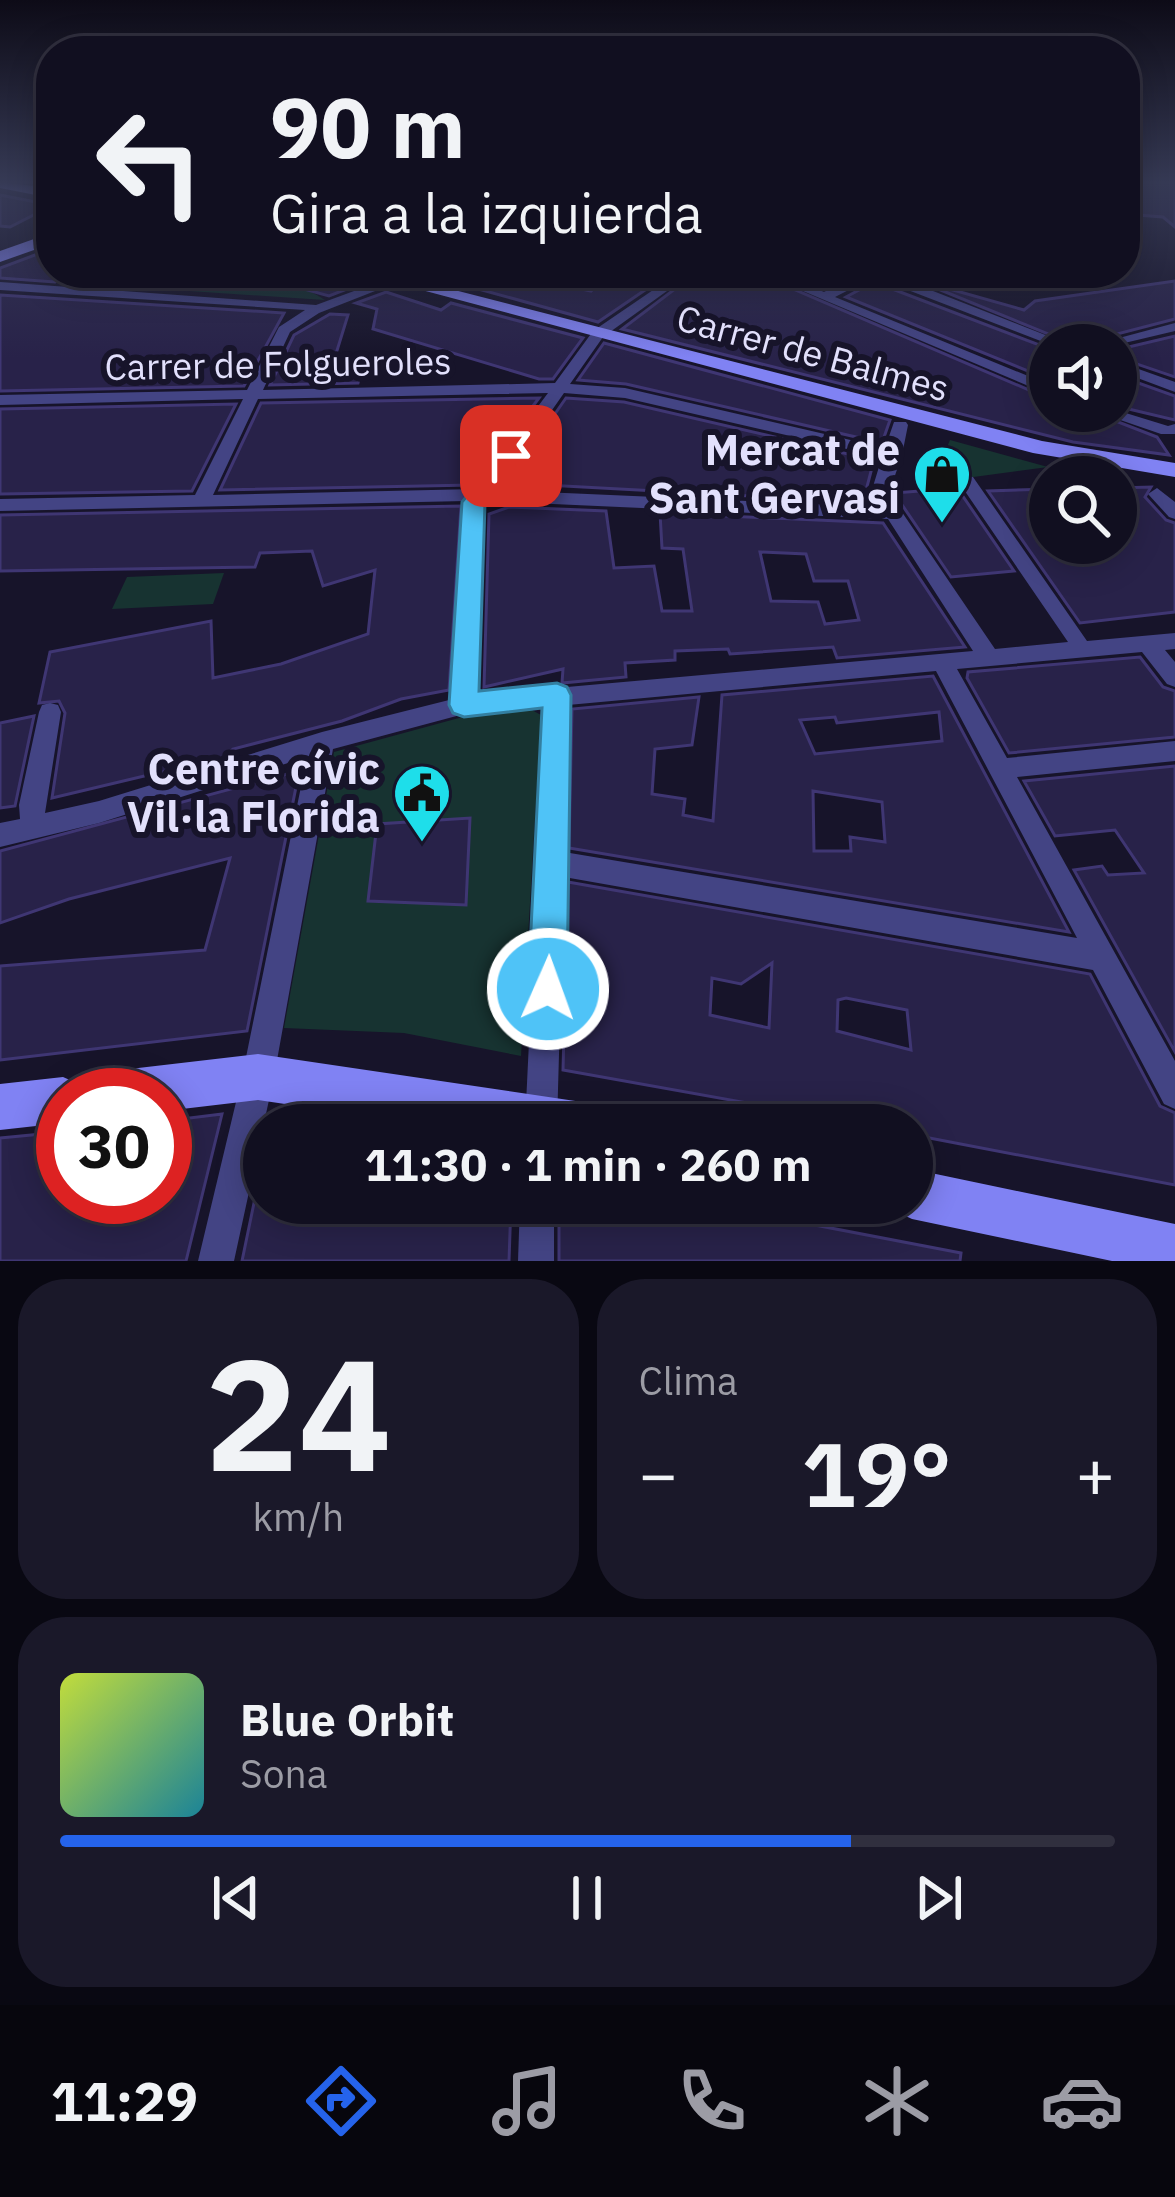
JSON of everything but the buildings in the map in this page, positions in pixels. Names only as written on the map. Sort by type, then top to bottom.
[{"type":"main road","points":[[0,257],[36,243]]},
{"type":"main road","name":"Carrer de Balmes","points":[[445,288],[598,334],[1041,448],[1175,470]]},
{"type":"main road","points":[[192,1085],[258,1077],[436,1104]]},
{"type":"main road","points":[[0,1107],[36,1103]]},
{"type":"main road","points":[[933,1198],[1175,1249]]},
{"type":"street","points":[[0,286],[314,310]]},
{"type":"street","points":[[201,501],[284,330],[314,310],[373,288]]},
{"type":"street","points":[[464,705],[474,502],[598,334],[664,288]]},
{"type":"street","points":[[803,288],[1029,381]]},
{"type":"street","points":[[825,297],[843,288]]},
{"type":"street","points":[[913,288],[1029,332]]},
{"type":"street","points":[[1137,336],[1175,327]]},
{"type":"street","points":[[1137,372],[1175,387]]},
{"type":"street","name":"Carrer de Folgueroles","points":[[0,400],[558,388],[625,393],[894,455]]},
{"type":"street","points":[[1137,422],[1172,434]]},
{"type":"street","points":[[900,425],[880,491],[990,659]]},
{"type":"street","points":[[967,481],[1078,639]]},
{"type":"street","points":[[1157,494],[1175,513]]},
{"type":"street","points":[[0,505],[478,495],[892,513]]},
{"type":"street","points":[[0,835],[99,812],[322,742],[464,705],[1175,641]]},
{"type":"street","points":[[1147,644],[1175,678]]},
{"type":"street","points":[[943,663],[1175,1093]]},
{"type":"street","points":[[554,1104],[551,862],[557,695]]},
{"type":"street","points":[[33,827],[32,805],[50,712]]},
{"type":"street","points":[[216,1261],[258,1077],[322,742]]},
{"type":"street","points":[[998,770],[1175,751]]},
{"type":"street","points":[[551,862],[1097,956]]},
{"type":"street","points":[[536,1261],[537,1224]]},
{"type":"green space","points":[[144,288],[303,288],[325,300]]},
{"type":"green space","points":[[950,440],[1029,462],[1029,470],[966,478],[935,476]]},
{"type":"green space","points":[[224,573],[213,604],[112,609],[127,577]]},
{"type":"green space","points":[[530,709],[541,715],[521,1056],[404,1033],[284,1028],[334,752],[481,712]]},
{"type":"place","name":"Mercat de Sant Gervasi","points":[[942,525]]},
{"type":"place","name":"Centre cívic Vil·la Florida","points":[[422,844]]},
{"type":"route","points":[[511,456],[474,502],[464,705],[557,695],[548,989]]}]
